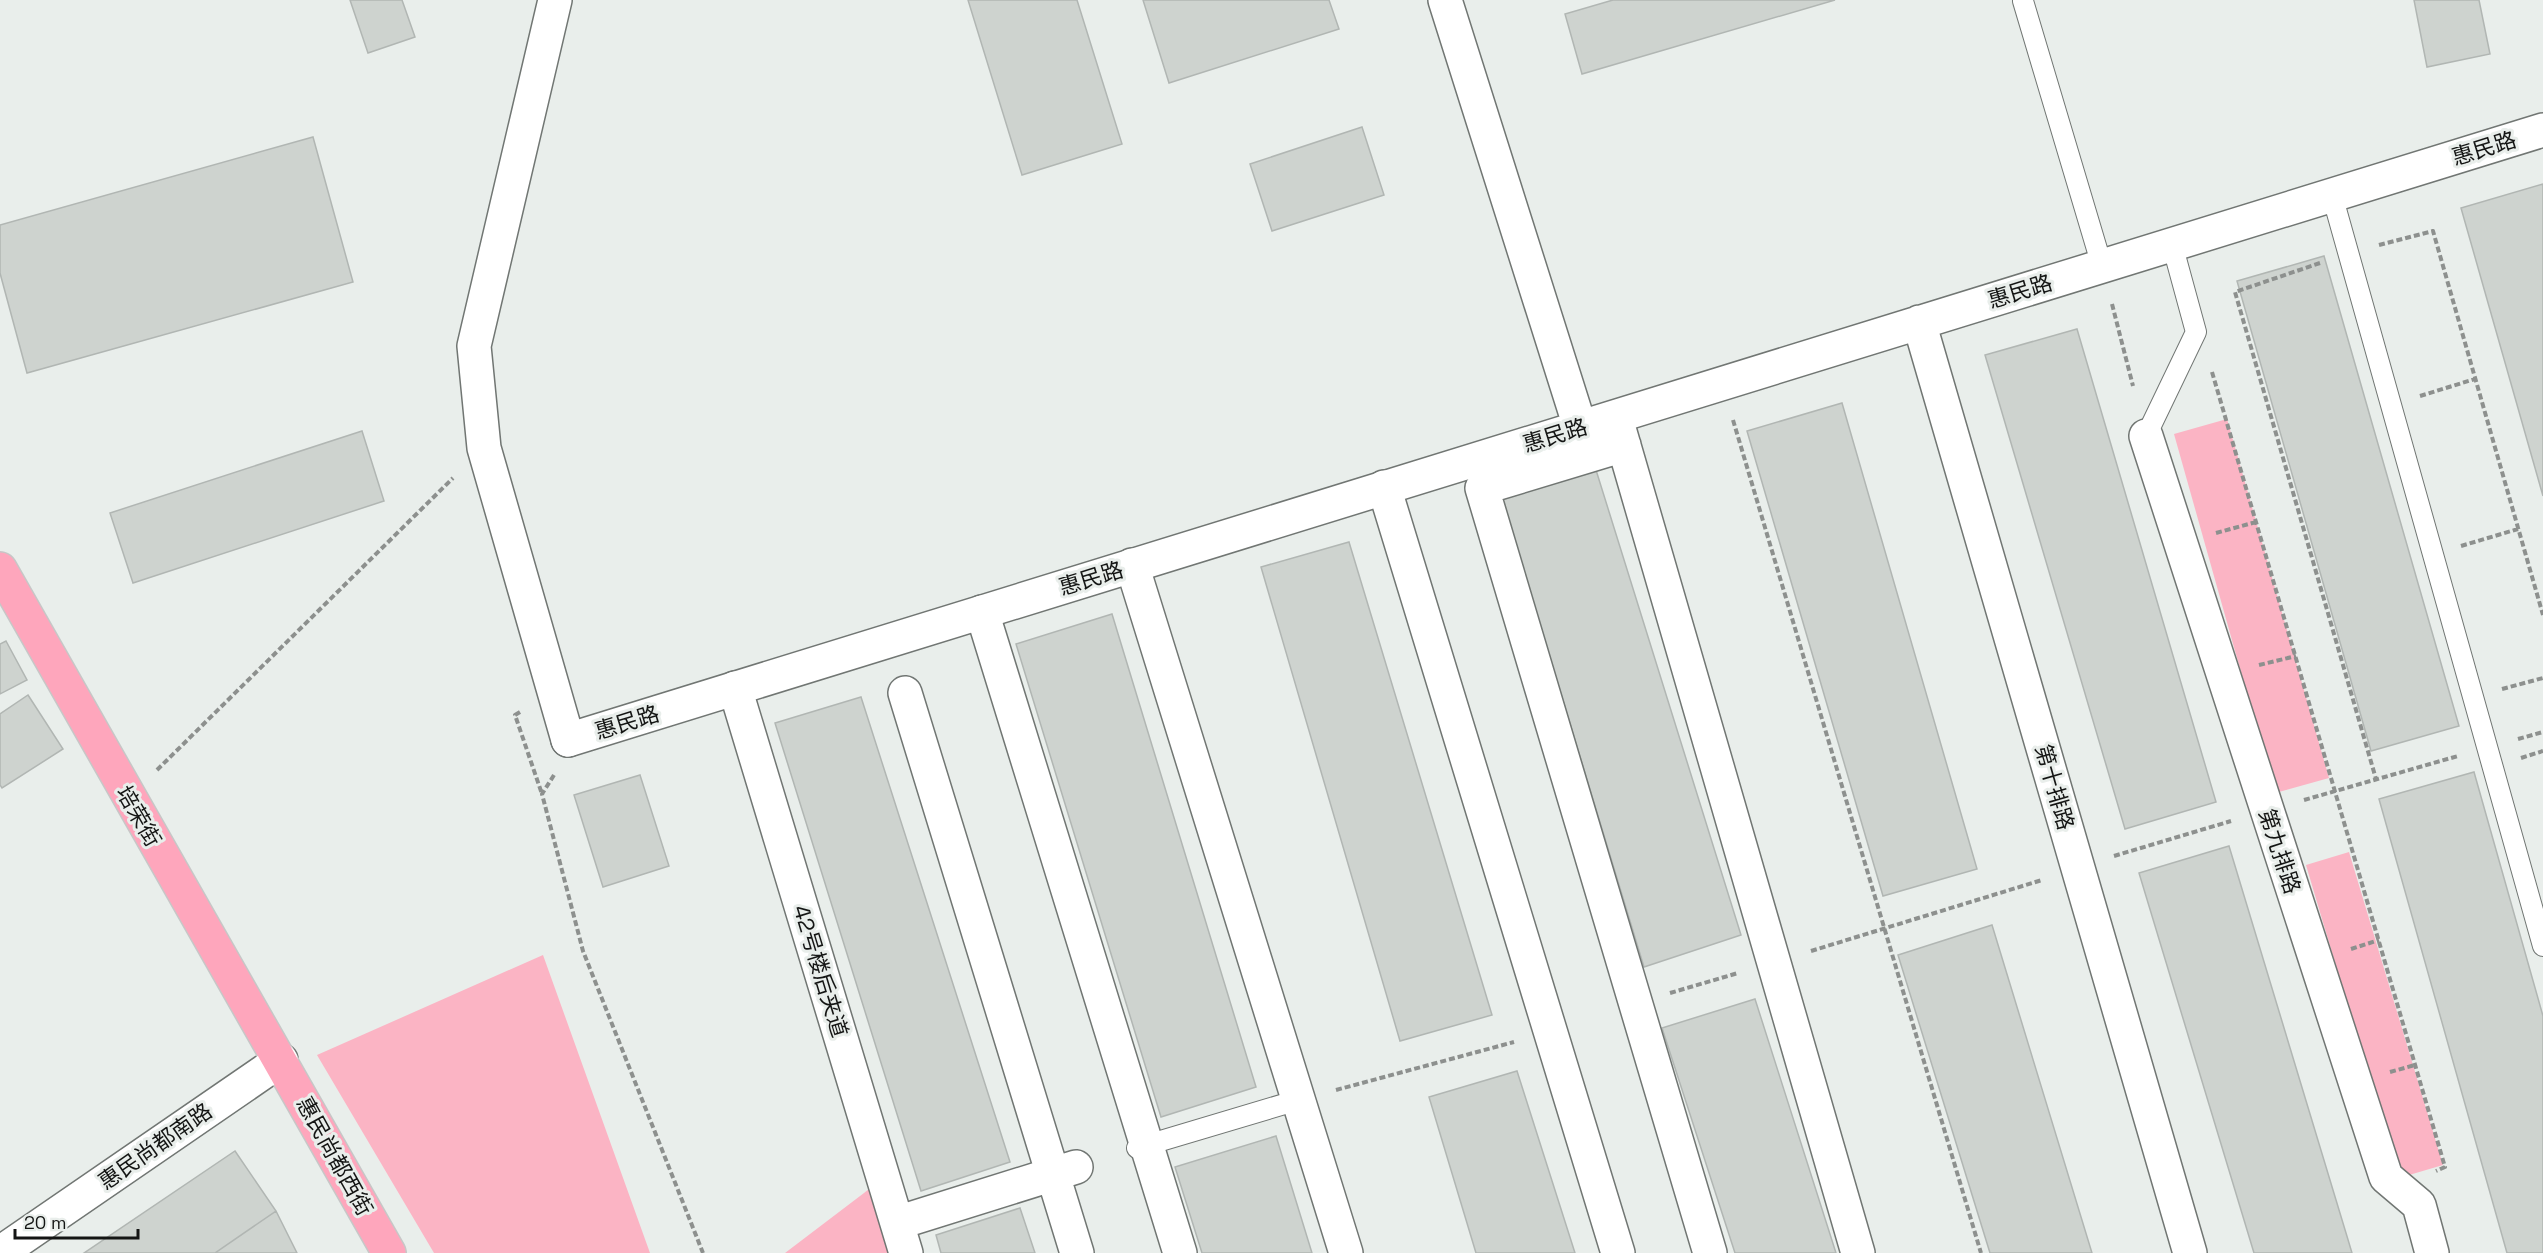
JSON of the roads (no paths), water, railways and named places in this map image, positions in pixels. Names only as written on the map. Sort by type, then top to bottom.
[{"type":"highway","name":"培荣街","points":[[0,569],[281,1060]]},
{"type":"highway","name":"惠民尚都西街","points":[[281,1060],[389,1253]]},
{"type":"street","name":"惠民路","points":[[555,0],[474,346],[484,448],[568,740],[1580,427],[1620,430],[1919,322],[2543,130]]},
{"type":"street","points":[[1445,0],[1580,427]]},
{"type":"street","name":"第十排路","points":[[1919,322],[2190,1253]]},
{"type":"street","points":[[1710,1253],[1482,488],[1620,430],[1858,1253]]},
{"type":"street","name":"第九排路","points":[[2146,436],[2386,1178],[2419,1205],[2432,1253]]},
{"type":"street","points":[[1384,487],[1618,1253]]},
{"type":"street","points":[[1132,565],[1346,1253]]},
{"type":"street","points":[[982,612],[1140,1147],[1180,1253]]},
{"type":"street","name":"42号楼后夹道","points":[[735,688],[902,1238]]},
{"type":"street","points":[[905,693],[1064,1170],[1077,1253]]},
{"type":"street","name":"惠民尚都南路","points":[[0,1253],[281,1060]]},
{"type":"street","points":[[902,1238],[1064,1170]]},
{"type":"lane","points":[[2023,1],[2102,266]]},
{"type":"lane","points":[[2332,195],[2543,946]]},
{"type":"lane","points":[[2146,436],[2196,332],[2172,244]]},
{"type":"lane","points":[[1140,1147],[1298,1100]]}]
